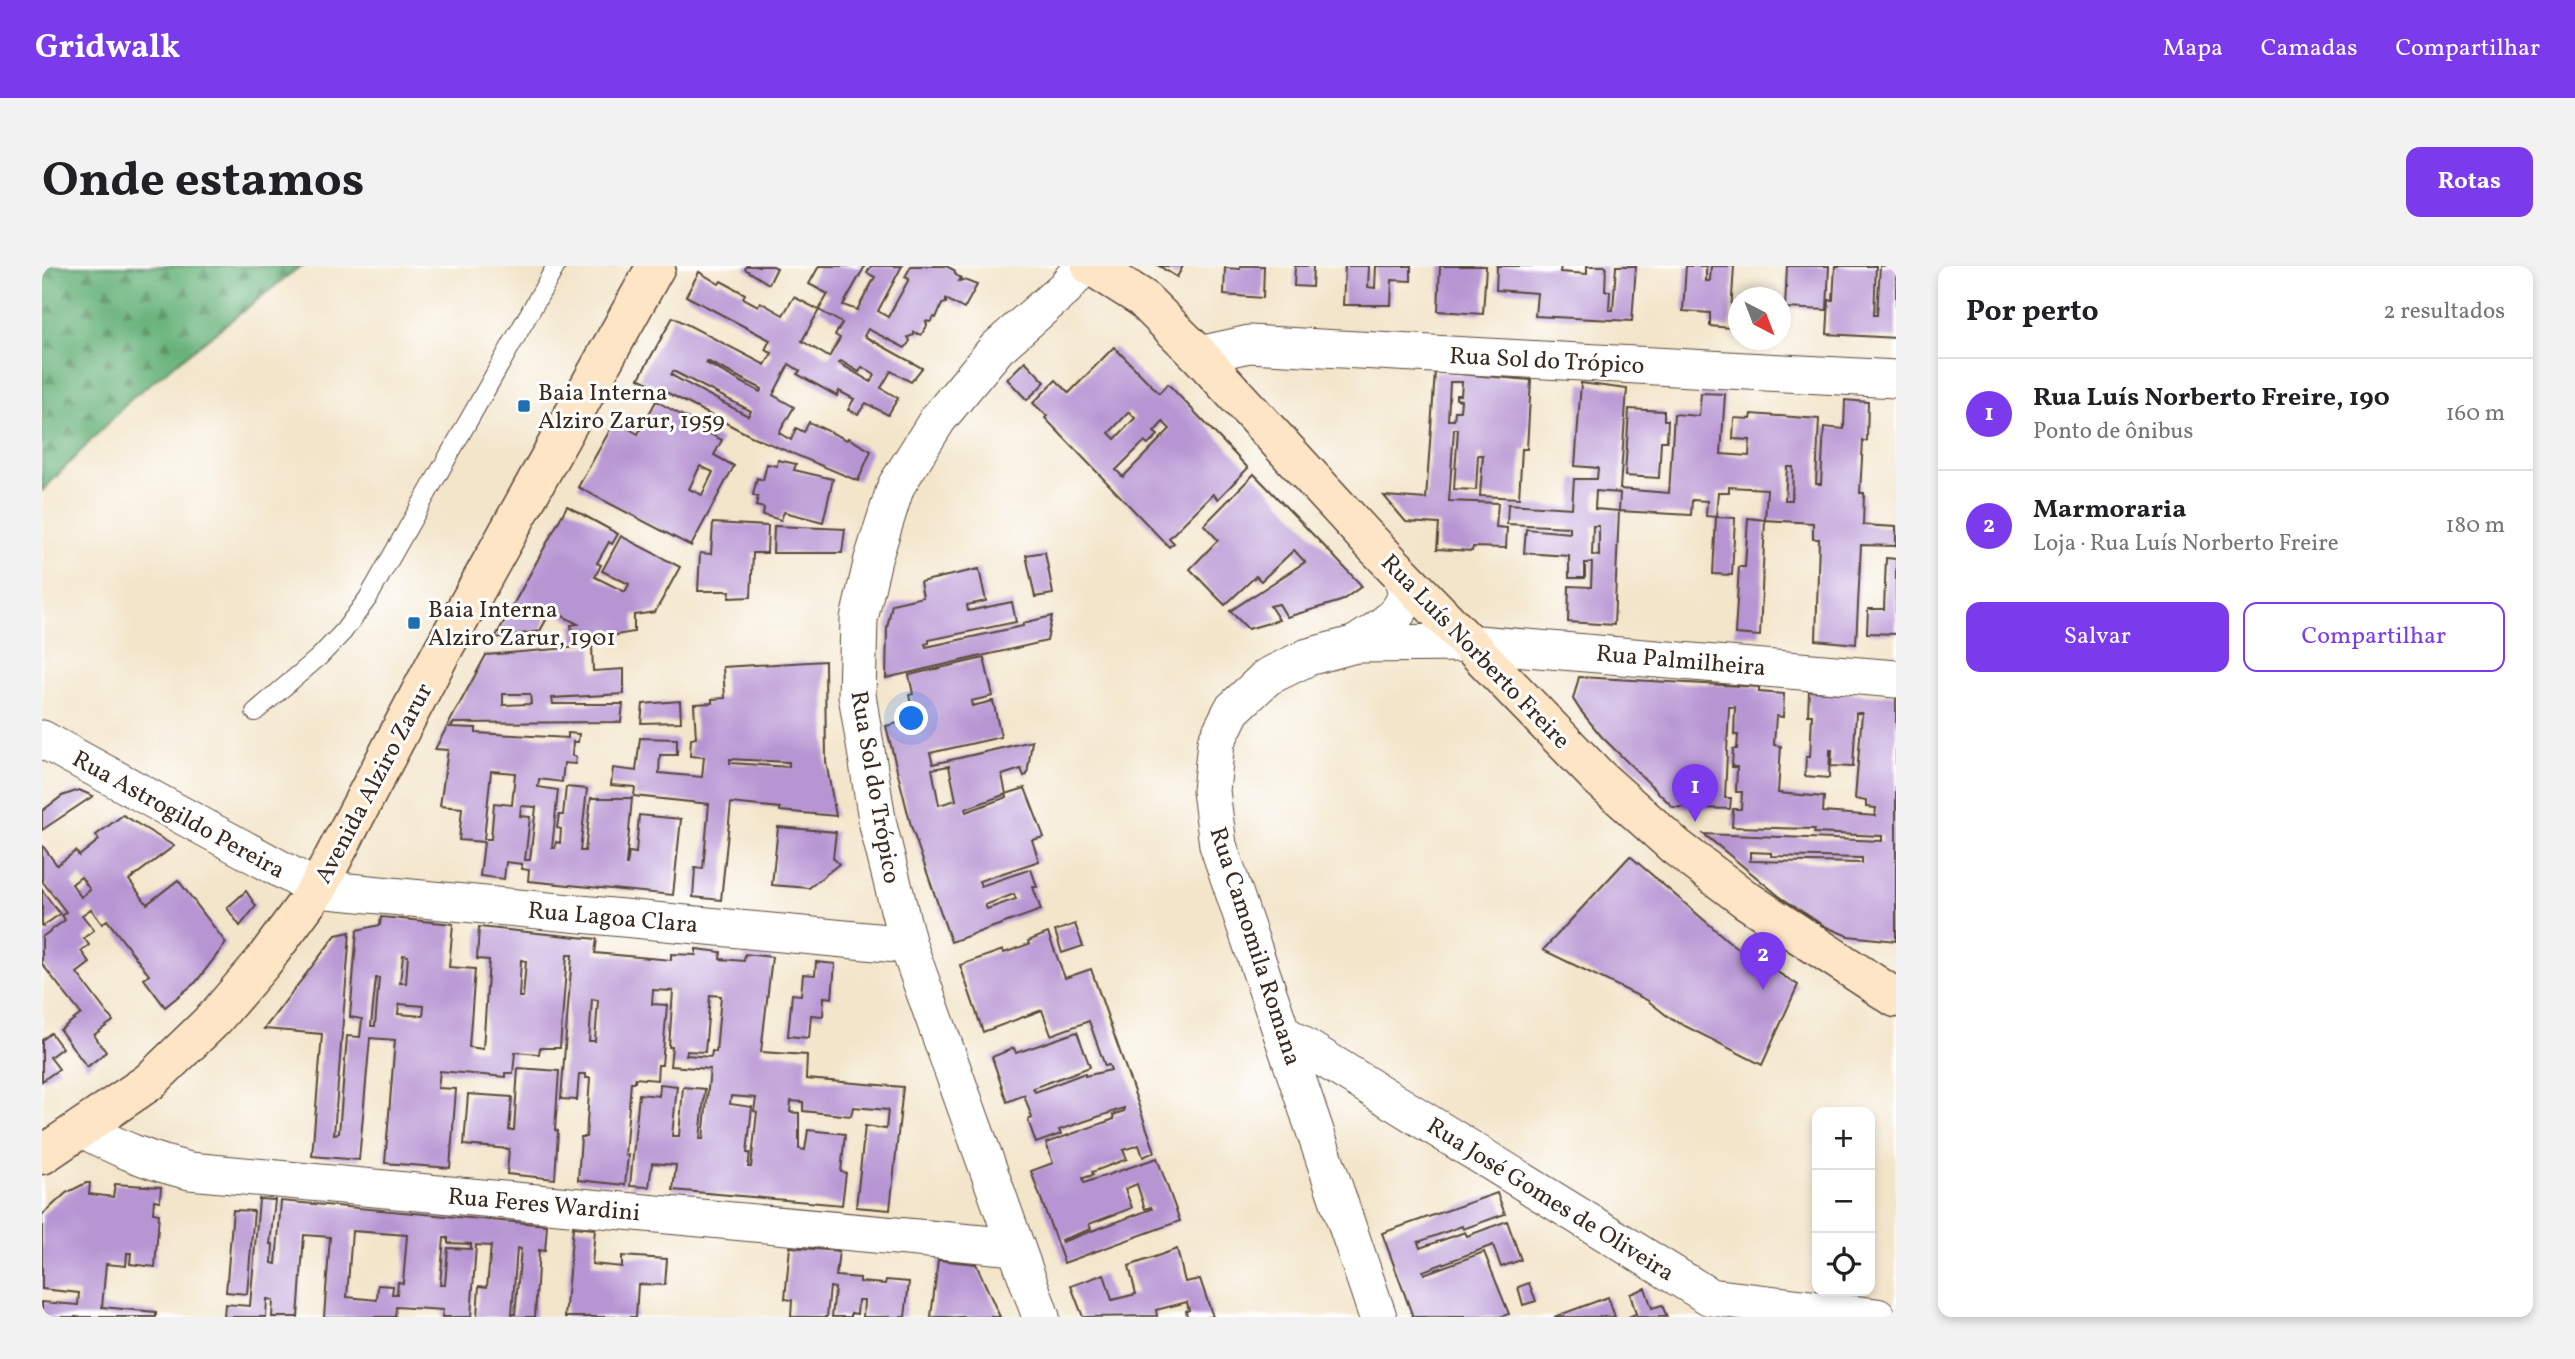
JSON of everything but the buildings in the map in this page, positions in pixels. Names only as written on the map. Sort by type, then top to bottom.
[{"type":"main road","name":"Avenida Alziro Zarur","points":[[42,1155],[149,1082],[214,1019],[263,962],[317,889],[442,653],[656,266]]},
{"type":"main road","name":"Rua Luís Norberto Freire","points":[[1091,266],[1142,298],[1199,355],[1402,576],[1599,778],[1676,847],[1745,899],[1896,998]]},
{"type":"street","name":"Rua Sol do Trópico","points":[[1041,1317],[908,945],[878,825],[857,695],[859,619],[873,559],[896,486],[938,419],[997,348],[1065,289],[1083,266]]},
{"type":"street","name":"Rua Sol do Trópico","points":[[1199,355],[1250,344],[1896,379]]},
{"type":"street","name":"Rua Camomila Romana","points":[[1356,644],[1387,622],[1402,607],[1406,592],[1402,576]]},
{"type":"street","name":"Rua Camomila Romana","points":[[1378,1317],[1219,845],[1212,791],[1216,742],[1233,709],[1267,677],[1308,657],[1356,644],[1466,643]]},
{"type":"street","name":"Rua Palmilheira","points":[[1466,643],[1896,679]]},
{"type":"street","points":[[1533,711],[1524,685],[1535,665],[1548,650]]},
{"type":"street","name":"Rua Astrogildo Pereira","points":[[44,744],[317,889]]},
{"type":"street","name":"Rua Lagoa Clara","points":[[317,889],[908,945]]},
{"type":"street","name":"Rua José Gomes de Oliveira","points":[[1284,1034],[1713,1307],[1877,1317]]},
{"type":"street","name":"Rua Feres Wardini","points":[[81,1128],[144,1159],[190,1171],[1015,1247]]},
{"type":"lane","points":[[255,712],[319,657],[343,632],[368,598],[556,266]]},
{"type":"green space","points":[[42,266],[305,266],[298,268],[133,397],[42,491]]},
{"type":"place","name":"Baia Interna Alziro Zarur, 1959","points":[[524,406]]},
{"type":"place","name":"Baia Interna Alziro Zarur, 1901","points":[[414,623]]},
{"type":"place","name":"Rua Luís Norberto Freire, 190","points":[[1695,822]]},
{"type":"place","name":"Marmoraria","points":[[1763,990]]}]
